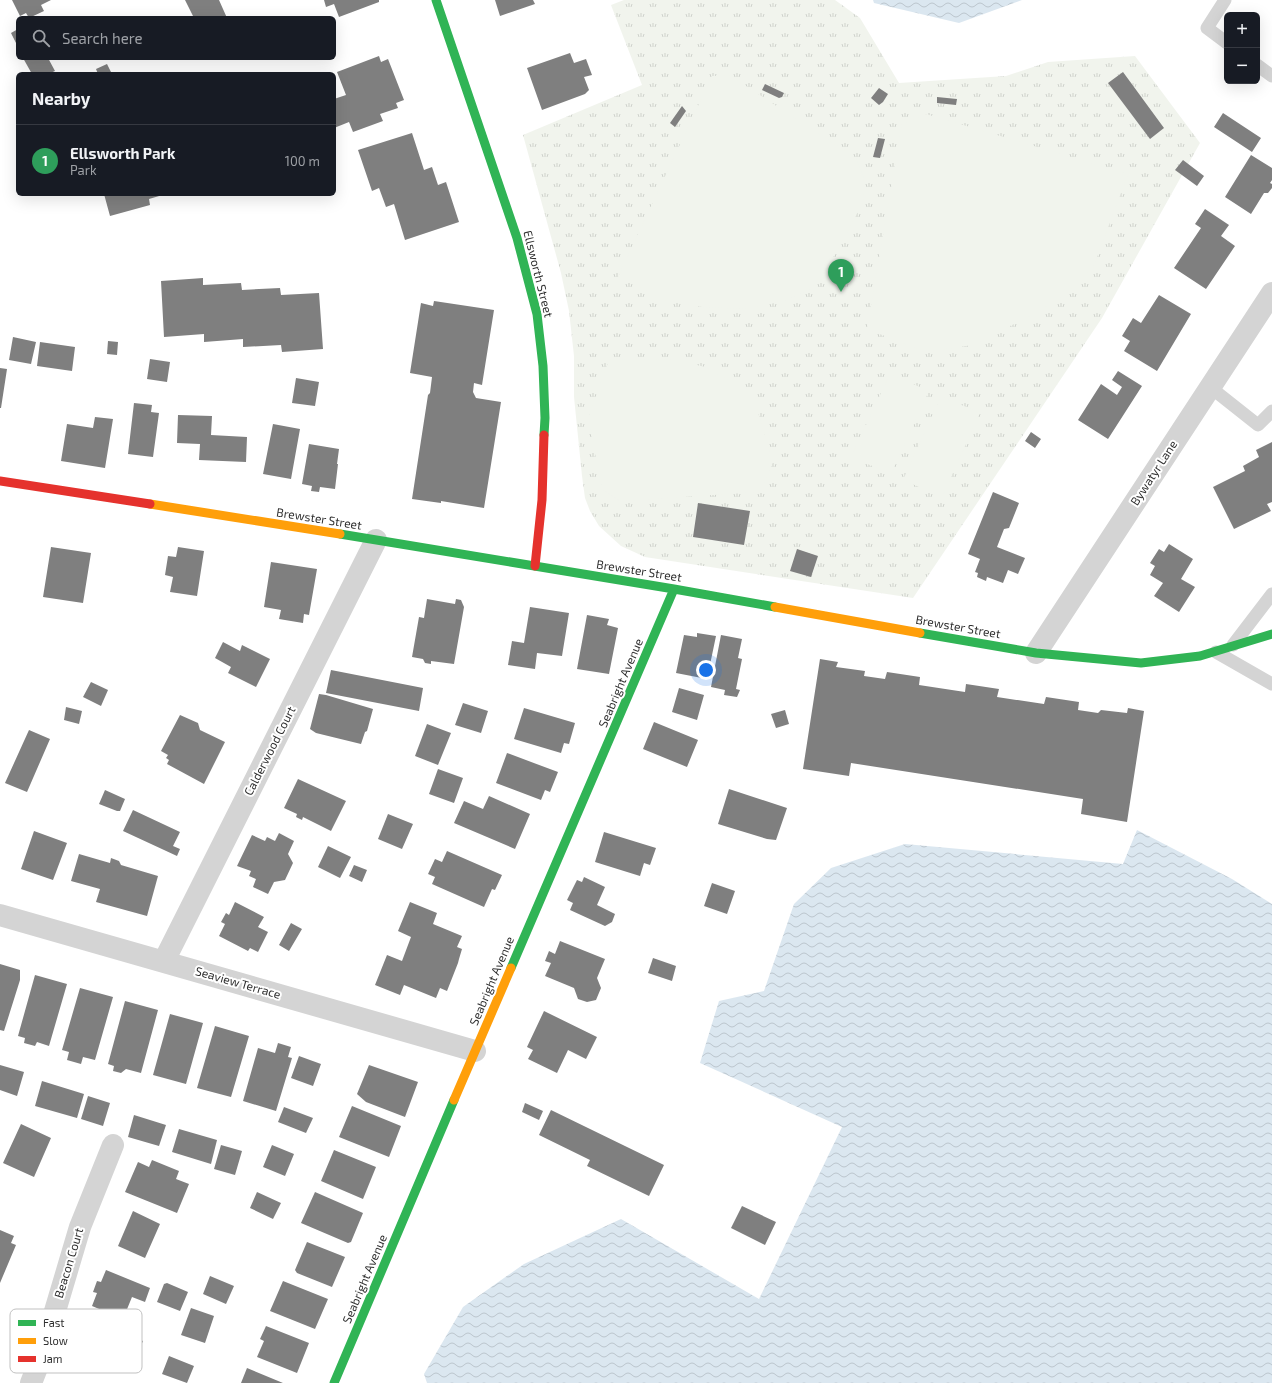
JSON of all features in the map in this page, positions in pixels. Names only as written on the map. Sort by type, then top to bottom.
[{"type":"street","name":"Ellsworth Street","points":[[436,0],[510,213],[525,264],[537,314],[543,366],[545,418],[542,500],[535,566]]},
{"type":"street","name":"Bywatyr Lane","points":[[1036,653],[1272,293]]},
{"type":"street","name":"Brewster Street","points":[[0,481],[376,540],[674,589],[1036,653],[1141,663],[1200,656],[1272,634]]},
{"type":"street","name":"Calderwood Court","points":[[164,961],[376,540]]},
{"type":"street","name":"Seabright Avenue","points":[[334,1383],[674,589]]},
{"type":"street","name":"Seaview Terrace","points":[[0,915],[475,1051]]},
{"type":"street","name":"Beacon Court","points":[[56,1309],[80,1227],[113,1145]]},
{"type":"street","name":"Beacon Court","points":[[31,1383],[35,1373]]},
{"type":"lane","points":[[1224,41],[1207,28],[1225,0]]},
{"type":"lane","points":[[1260,67],[1272,76]]},
{"type":"lane","points":[[1210,387],[1258,425],[1272,411]]},
{"type":"lane","points":[[1232,646],[1272,594]]},
{"type":"lane","points":[[1216,652],[1272,684]]},
{"type":"green space","points":[[624,0],[835,0],[860,18],[899,83],[1006,76],[1048,62],[1135,56],[1200,143],[1102,318],[913,598],[645,557],[621,546],[599,526],[590,511],[585,498],[582,476],[574,397],[574,356],[569,311],[561,273],[523,135],[642,85],[611,5]]},
{"type":"green space","points":[[729,75],[856,158],[864,178],[863,202],[838,250],[811,289],[784,301],[747,309],[702,307],[667,301],[618,277],[712,76]]},
{"type":"green space","points":[[926,114],[1128,174],[1093,268],[1062,297],[1028,317],[973,345],[925,352],[867,329],[902,124]]},
{"type":"green space","points":[[609,360],[677,360],[705,367],[730,381],[754,399],[773,462],[760,492],[620,501],[602,489],[588,418]]},
{"type":"green space","points":[[890,374],[929,391],[891,474],[851,457]]},
{"type":"green space","points":[[941,396],[980,413],[942,497],[903,480]]},
{"type":"water","points":[[873,0],[1022,0],[959,23],[874,3]]},
{"type":"water","points":[[1137,830],[1232,879],[1272,904],[1272,1383],[427,1383],[424,1374],[463,1307],[524,1264],[621,1219],[759,1299],[842,1127],[700,1063],[719,1001],[764,991],[794,904],[831,868],[905,844],[1123,864]]},
{"type":"building","points":[[12,0],[51,0],[41,5],[44,11],[33,16],[28,16],[26,13],[20,16]]},
{"type":"building","points":[[185,0],[219,0],[226,16],[193,16]]},
{"type":"building","points":[[324,0],[379,0],[379,2],[339,17],[334,4],[326,7]]},
{"type":"building","points":[[495,0],[533,0],[535,4],[500,16]]},
{"type":"building","points":[[16,30],[16,43],[11,33]]},
{"type":"building","points":[[570,53],[574,63],[586,59],[592,75],[584,77],[589,90],[585,94],[542,110],[527,68]]},
{"type":"building","points":[[379,56],[381,62],[388,59],[404,100],[396,103],[398,108],[380,114],[383,121],[353,132],[349,122],[336,127],[336,98],[346,95],[337,72]]},
{"type":"building","points":[[24,60],[49,60],[55,71],[53,72],[31,72]]},
{"type":"building","points":[[107,64],[111,72],[97,72],[96,69]]},
{"type":"building","points":[[1123,72],[1164,128],[1150,139],[1108,83]]},
{"type":"building","points":[[765,84],[784,93],[782,97],[779,98],[762,90]]},
{"type":"building","points":[[879,88],[888,94],[879,105],[871,98]]},
{"type":"building","points":[[937,97],[957,99],[956,105],[937,103]]},
{"type":"building","points":[[682,106],[686,111],[675,127],[670,123]]},
{"type":"building","points":[[1223,113],[1261,138],[1252,152],[1214,127]]},
{"type":"building","points":[[412,133],[424,170],[432,167],[438,185],[446,182],[459,222],[405,240],[394,204],[386,207],[379,188],[372,191],[358,150]]},
{"type":"building","points":[[878,138],[885,139],[880,158],[873,157]]},
{"type":"building","points":[[1251,155],[1272,168],[1272,180],[1270,183],[1272,184],[1272,188],[1268,193],[1264,193],[1251,214],[1225,197]]},
{"type":"building","points":[[1183,160],[1204,176],[1197,186],[1175,170]]},
{"type":"building","points":[[105,196],[159,196],[149,199],[150,205],[110,216]]},
{"type":"building","points":[[1205,209],[1229,225],[1221,236],[1235,246],[1206,289],[1174,268],[1201,228],[1195,224]]},
{"type":"building","points":[[203,278],[203,285],[241,283],[242,290],[280,288],[281,295],[319,293],[323,349],[282,352],[281,345],[243,347],[243,339],[204,342],[204,334],[164,337],[161,281]]},
{"type":"building","points":[[1159,295],[1191,314],[1157,371],[1124,351],[1130,341],[1122,336],[1133,318],[1141,323]]},
{"type":"building","points":[[434,301],[494,310],[482,385],[474,383],[473,392],[476,398],[501,402],[484,508],[441,501],[441,503],[412,499],[432,377],[410,373],[421,303],[433,306]]},
{"type":"building","points":[[13,337],[36,342],[31,364],[9,360]]},
{"type":"building","points":[[108,341],[118,342],[117,355],[107,354]]},
{"type":"building","points":[[40,342],[75,347],[72,371],[37,366]]},
{"type":"building","points":[[150,359],[170,362],[167,382],[147,379]]},
{"type":"building","points":[[0,368],[7,369],[1,408],[0,408]]},
{"type":"building","points":[[1118,371],[1142,386],[1108,439],[1078,420],[1101,384],[1117,395],[1122,387],[1112,380]]},
{"type":"building","points":[[296,378],[319,382],[315,406],[292,403]]},
{"type":"building","points":[[134,403],[152,405],[151,412],[159,413],[153,457],[128,454]]},
{"type":"building","points":[[178,415],[212,416],[211,435],[247,437],[246,462],[199,460],[200,444],[177,443]]},
{"type":"building","points":[[95,417],[113,419],[105,468],[61,461],[67,424],[93,428]]},
{"type":"building","points":[[273,424],[300,429],[291,479],[263,474]]},
{"type":"building","points":[[1031,432],[1041,439],[1035,448],[1025,441]]},
{"type":"building","points":[[1272,442],[1272,502],[1267,504],[1271,511],[1234,529],[1213,487],[1245,471],[1243,466],[1259,457],[1256,450]]},
{"type":"building","points":[[309,444],[339,449],[335,489],[320,487],[319,492],[311,491],[312,486],[302,484]]},
{"type":"building","points":[[993,492],[1019,503],[1009,528],[1004,529],[997,547],[1025,558],[1018,574],[1008,570],[1003,583],[987,577],[986,581],[977,577],[978,573],[975,572],[980,559],[968,554]]},
{"type":"building","points":[[698,503],[750,511],[744,545],[693,537]]},
{"type":"building","points":[[1169,544],[1193,559],[1181,579],[1195,587],[1179,612],[1154,596],[1163,583],[1150,575],[1155,566],[1150,563],[1159,549],[1164,552]]},
{"type":"building","points":[[51,547],[91,553],[83,603],[43,597]]},
{"type":"building","points":[[178,547],[204,551],[197,596],[170,592],[173,577],[165,575],[168,556],[176,557]]},
{"type":"building","points":[[797,549],[818,556],[811,577],[790,571]]},
{"type":"building","points":[[271,562],[317,569],[309,615],[304,614],[303,623],[279,619],[281,610],[264,607]]},
{"type":"building","points":[[427,599],[455,604],[456,599],[461,600],[464,607],[454,664],[431,661],[431,664],[425,663],[423,659],[412,657],[419,617],[424,618]]},
{"type":"building","points":[[530,607],[569,613],[562,656],[537,653],[535,669],[508,665],[512,641],[524,643]]},
{"type":"building","points":[[587,615],[609,619],[607,625],[618,628],[609,674],[577,669]]},
{"type":"building","points":[[697,633],[716,636],[707,679],[676,673],[684,635],[697,637]]},
{"type":"building","points":[[721,635],[742,639],[738,658],[742,659],[736,689],[740,690],[737,697],[724,695],[725,690],[711,687]]},
{"type":"building","points":[[223,642],[240,651],[242,645],[270,659],[256,687],[228,673],[231,667],[215,658]]},
{"type":"building","points":[[820,659],[838,662],[836,667],[865,671],[864,676],[885,679],[887,672],[920,677],[919,685],[965,692],[966,684],[999,689],[997,697],[1044,704],[1046,697],[1079,702],[1078,710],[1098,713],[1101,710],[1127,713],[1128,708],[1144,711],[1127,822],[1081,814],[1083,799],[851,763],[849,776],[803,769]]},
{"type":"building","points":[[331,670],[423,688],[419,711],[326,693]]},
{"type":"building","points":[[91,682],[108,690],[101,706],[83,697]]},
{"type":"building","points":[[679,688],[704,695],[697,720],[672,712]]},
{"type":"building","points":[[319,694],[373,709],[367,731],[365,732],[361,744],[316,733],[310,729]]},
{"type":"building","points":[[463,703],[488,711],[481,733],[455,725]]},
{"type":"building","points":[[66,707],[82,711],[79,724],[64,720]]},
{"type":"building","points":[[524,708],[575,723],[569,744],[564,743],[561,753],[514,739]]},
{"type":"building","points":[[785,710],[789,724],[776,728],[771,714]]},
{"type":"building","points":[[180,715],[198,723],[200,730],[225,742],[204,784],[167,764],[169,760],[166,758],[168,755],[161,751]]},
{"type":"building","points":[[654,722],[698,740],[687,767],[643,749]]},
{"type":"building","points":[[427,724],[451,733],[438,765],[415,756]]},
{"type":"building","points":[[29,730],[50,739],[27,792],[5,783]]},
{"type":"building","points":[[507,753],[558,772],[550,792],[545,790],[541,800],[496,783]]},
{"type":"building","points":[[438,769],[463,778],[454,803],[429,794]]},
{"type":"building","points":[[298,779],[346,801],[331,831],[303,817],[302,820],[296,817],[297,814],[284,808]]},
{"type":"building","points":[[729,789],[787,808],[776,840],[767,839],[718,824]]},
{"type":"building","points":[[105,790],[125,799],[120,811],[99,804]]},
{"type":"building","points":[[489,796],[530,814],[515,849],[454,823],[464,801],[483,809]]},
{"type":"building","points":[[133,810],[180,832],[173,846],[180,849],[177,856],[123,831]]},
{"type":"building","points":[[388,814],[413,824],[402,849],[378,839]]},
{"type":"building","points":[[34,831],[67,843],[53,880],[21,869]]},
{"type":"building","points":[[604,832],[656,848],[650,865],[644,863],[640,876],[595,862]]},
{"type":"building","points":[[279,833],[294,841],[288,854],[293,863],[285,880],[274,882],[268,894],[253,887],[256,879],[249,876],[251,871],[237,866],[252,835],[265,841],[267,837],[275,841]]},
{"type":"building","points":[[328,846],[351,857],[340,878],[318,867]]},
{"type":"building","points":[[447,851],[502,875],[495,890],[492,889],[484,907],[432,884],[435,877],[428,874],[435,859],[442,862]]},
{"type":"building","points":[[79,854],[110,863],[111,858],[119,861],[121,865],[158,876],[147,916],[96,902],[100,889],[71,881]]},
{"type":"building","points":[[354,865],[367,870],[362,882],[349,876]]},
{"type":"building","points":[[584,877],[605,887],[597,905],[615,914],[612,922],[605,926],[570,910],[573,903],[567,900],[577,880],[582,882]]},
{"type":"building","points":[[712,883],[735,891],[727,914],[704,906]]},
{"type":"building","points":[[235,902],[264,917],[258,927],[268,932],[258,952],[250,948],[248,951],[219,936],[225,924],[221,922],[226,913],[229,915]]},
{"type":"building","points":[[410,902],[437,913],[433,924],[462,936],[457,947],[462,949],[447,991],[440,988],[436,998],[404,985],[400,995],[375,985],[387,955],[402,961],[411,937],[398,931]]},
{"type":"building","points":[[291,923],[302,929],[289,951],[279,945]]},
{"type":"building","points":[[560,941],[605,959],[597,978],[601,988],[596,1000],[587,1002],[578,999],[574,988],[545,976],[551,963],[545,961],[549,951],[555,954]]},
{"type":"building","points":[[653,958],[676,966],[672,981],[648,973]]},
{"type":"building","points":[[0,964],[20,970],[20,980],[4,1031],[0,1030]]},
{"type":"building","points":[[35,975],[67,984],[49,1046],[37,1042],[35,1046],[24,1043],[25,1038],[18,1036]]},
{"type":"building","points":[[80,988],[113,997],[95,1060],[83,1057],[81,1064],[67,1060],[69,1052],[62,1050]]},
{"type":"building","points":[[125,1001],[158,1010],[141,1073],[126,1069],[121,1073],[113,1071],[114,1066],[108,1064]]},
{"type":"building","points":[[544,1011],[597,1037],[586,1059],[568,1050],[557,1073],[528,1059],[533,1050],[527,1047]]},
{"type":"building","points":[[170,1014],[203,1023],[186,1084],[153,1075]]},
{"type":"building","points":[[215,1026],[249,1036],[231,1097],[197,1088]]},
{"type":"building","points":[[278,1043],[291,1047],[288,1057],[292,1058],[276,1111],[243,1101],[258,1048],[275,1053]]},
{"type":"building","points":[[299,1056],[321,1064],[313,1086],[291,1078]]},
{"type":"building","points":[[0,1065],[24,1072],[17,1096],[0,1090]]},
{"type":"building","points":[[369,1065],[418,1082],[405,1117],[366,1102],[357,1094]]},
{"type":"building","points":[[42,1081],[84,1094],[77,1118],[35,1106]]},
{"type":"building","points":[[88,1096],[110,1103],[103,1126],[81,1119]]},
{"type":"building","points":[[525,1103],[543,1111],[539,1120],[522,1112]]},
{"type":"building","points":[[352,1106],[401,1126],[389,1157],[339,1137]]},
{"type":"building","points":[[284,1107],[313,1118],[306,1133],[278,1122]]},
{"type":"building","points":[[551,1110],[664,1165],[649,1196],[587,1166],[590,1160],[539,1135]]},
{"type":"building","points":[[134,1115],[166,1125],[159,1146],[128,1137]]},
{"type":"building","points":[[21,1124],[51,1138],[34,1177],[3,1163]]},
{"type":"building","points":[[179,1129],[217,1140],[211,1164],[172,1152]]},
{"type":"building","points":[[221,1145],[242,1151],[235,1175],[214,1169]]},
{"type":"building","points":[[272,1145],[294,1154],[285,1176],[263,1167]]},
{"type":"building","points":[[334,1150],[376,1167],[363,1199],[321,1181]]},
{"type":"building","points":[[152,1160],[179,1171],[176,1179],[189,1184],[177,1213],[125,1192],[138,1162],[149,1167]]},
{"type":"building","points":[[257,1192],[281,1203],[273,1219],[250,1208]]},
{"type":"building","points":[[315,1192],[363,1213],[351,1242],[348,1243],[301,1223]]},
{"type":"building","points":[[742,1206],[776,1222],[765,1245],[731,1228]]},
{"type":"building","points":[[133,1211],[160,1224],[145,1258],[118,1246]]},
{"type":"building","points":[[0,1230],[14,1236],[11,1243],[16,1245],[0,1283]]},
{"type":"building","points":[[307,1242],[345,1257],[332,1287],[297,1273],[295,1270]]},
{"type":"building","points":[[106,1270],[150,1288],[145,1302],[132,1297],[127,1309],[99,1309],[92,1306],[97,1293],[93,1292],[97,1281],[101,1282]]},
{"type":"building","points":[[210,1276],[234,1286],[226,1304],[203,1294]]},
{"type":"building","points":[[283,1281],[328,1299],[315,1329],[270,1311]]},
{"type":"building","points":[[167,1283],[188,1292],[180,1311],[157,1302],[164,1284]]},
{"type":"building","points":[[191,1308],[214,1316],[205,1343],[181,1335]]},
{"type":"building","points":[[266,1326],[309,1343],[297,1373],[257,1357],[264,1341],[260,1339]]},
{"type":"building","points":[[169,1356],[194,1366],[187,1383],[162,1374]]},
{"type":"building","points":[[247,1368],[283,1383],[241,1383]]},
{"type":"traffic: fast","points":[[436,0],[517,238],[537,314],[543,366],[545,418],[544,435]]},
{"type":"traffic: fast","points":[[340,534],[775,607]]},
{"type":"traffic: fast","points":[[511,968],[674,589]]},
{"type":"traffic: fast","points":[[920,633],[1036,653],[1141,663],[1200,656],[1272,634]]},
{"type":"traffic: fast","points":[[334,1383],[454,1100]]},
{"type":"traffic: slow","points":[[150,504],[340,534]]},
{"type":"traffic: slow","points":[[775,607],[920,633]]},
{"type":"traffic: slow","points":[[454,1100],[511,968]]},
{"type":"traffic: jam","points":[[535,566],[542,500],[544,435]]},
{"type":"traffic: jam","points":[[0,481],[150,504]]},
{"type":"place","name":"Ellsworth Park","points":[[841,292]]}]
